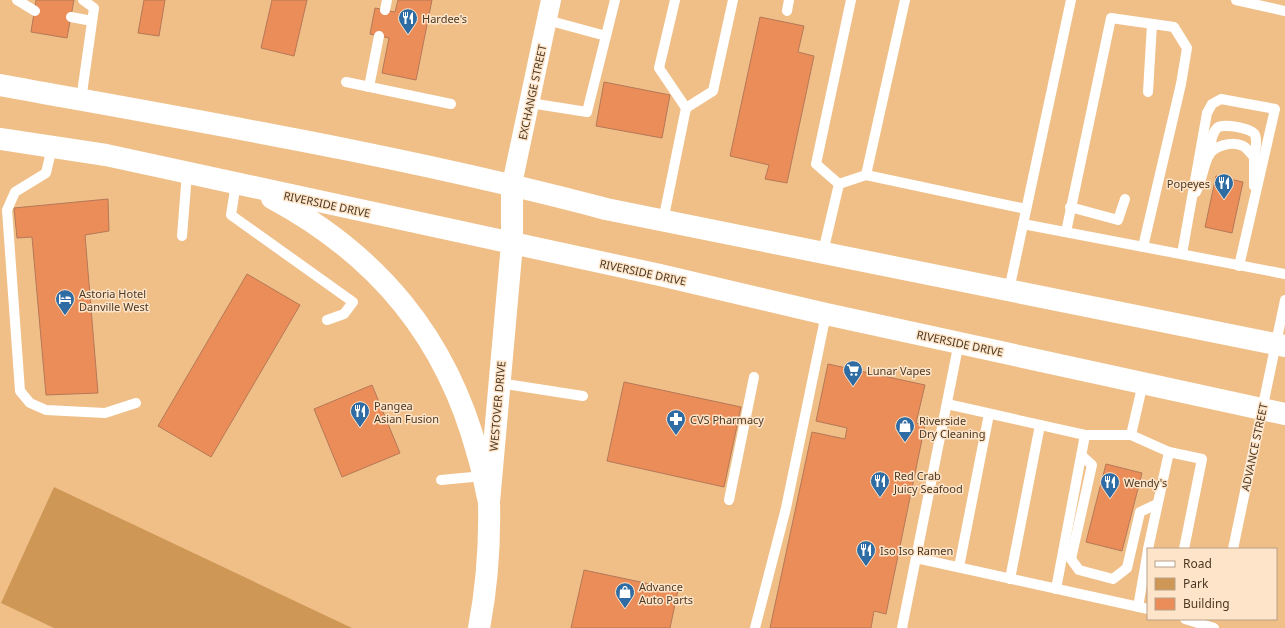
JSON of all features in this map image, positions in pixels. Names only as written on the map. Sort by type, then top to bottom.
[{"type":"main road","points":[[0,85],[254,131],[512,184],[606,209],[663,221],[1280,345]]},
{"type":"main road","name":"RIVERSIDE DRIVE","points":[[0,139],[106,155],[660,275],[826,314],[1285,414]]},
{"type":"main road","name":"WESTOVER DRIVE","points":[[479,628],[484,601],[490,539],[489,502],[512,244],[512,184]]},
{"type":"main road","points":[[244,185],[291,208],[331,235],[367,265],[400,298],[418,321],[443,364],[463,408],[478,454],[489,502]]},
{"type":"street","name":"EXCHANGE STREET","points":[[512,184],[530,103],[550,0]]},
{"type":"lane","points":[[17,0],[35,11]]},
{"type":"lane","points":[[81,100],[94,8],[83,0]]},
{"type":"lane","points":[[530,103],[587,112],[615,0]]},
{"type":"lane","points":[[663,221],[686,108],[659,68],[675,0]]},
{"type":"lane","points":[[686,108],[713,91],[733,0]]},
{"type":"lane","points":[[786,11],[789,0]]},
{"type":"lane","points":[[839,184],[816,164],[851,0]]},
{"type":"lane","points":[[866,174],[905,0]]},
{"type":"lane","points":[[1009,290],[1071,0]]},
{"type":"lane","points":[[1236,0],[1285,11]]},
{"type":"lane","points":[[71,17],[92,21]]},
{"type":"lane","points":[[1066,232],[1070,207],[1111,18],[1174,27],[1187,48],[1181,84],[1143,247]]},
{"type":"lane","points":[[547,20],[606,36]]},
{"type":"lane","points":[[1148,92],[1152,24]]},
{"type":"lane","points":[[369,87],[379,36]]},
{"type":"lane","points":[[346,82],[451,104]]},
{"type":"lane","points":[[1182,254],[1207,113],[1212,104],[1221,99],[1275,109],[1239,266]]},
{"type":"lane","points":[[1190,205],[1203,178],[1214,132],[1218,127],[1225,125],[1251,131],[1255,135],[1253,208]]},
{"type":"lane","points":[[1208,155],[1216,148],[1225,144],[1243,146],[1254,157]]},
{"type":"lane","points":[[52,147],[46,173],[15,192],[7,210],[20,391],[30,403],[46,410],[105,412],[136,403]]},
{"type":"lane","points":[[182,236],[187,173]]},
{"type":"lane","points":[[839,184],[866,174],[1026,210]]},
{"type":"lane","points":[[822,252],[839,184]]},
{"type":"lane","points":[[244,185],[231,215],[353,302],[344,314],[328,320]]},
{"type":"lane","points":[[1070,207],[1118,220],[1125,199]]},
{"type":"lane","points":[[1023,224],[1285,274]]},
{"type":"lane","name":"ADVANCE STREET","points":[[1233,548],[1262,409],[1280,345],[1285,300]]},
{"type":"lane","points":[[755,628],[786,508],[826,314]]},
{"type":"lane","points":[[902,628],[959,342]]},
{"type":"lane","points":[[729,500],[754,377]]},
{"type":"lane","points":[[499,383],[583,396]]},
{"type":"lane","points":[[1131,435],[1142,383]]},
{"type":"lane","points":[[947,404],[1086,435],[1131,435],[1169,452],[1202,459],[1184,548]]},
{"type":"lane","points":[[959,567],[989,414]]},
{"type":"lane","points":[[1010,579],[1040,425]]},
{"type":"lane","points":[[1056,589],[1086,435]]},
{"type":"lane","points":[[1148,548],[1169,452]]},
{"type":"lane","points":[[1082,456],[1092,464],[1071,559],[1079,570],[1113,579],[1127,568],[1140,512],[1157,504]]},
{"type":"lane","points":[[441,480],[483,476]]},
{"type":"lane","points":[[1138,607],[1147,556]]},
{"type":"lane","points":[[916,558],[1147,609]]},
{"type":"lane","points":[[1188,620],[1216,628]]},
{"type":"green space","points":[[54,487],[352,628],[54,628],[1,603]]},
{"type":"building","points":[[36,0],[74,0],[67,38],[31,32]]},
{"type":"building","points":[[144,0],[165,0],[159,36],[138,33]]},
{"type":"building","points":[[272,0],[307,0],[294,56],[261,48]]},
{"type":"building","points":[[398,0],[432,0],[416,80],[382,73],[389,38],[370,34],[375,8],[395,12]]},
{"type":"building","points":[[760,17],[804,26],[798,52],[814,56],[787,183],[765,179],[769,165],[730,156]]},
{"type":"building","points":[[604,82],[670,95],[662,138],[596,126]]},
{"type":"building","points":[[1216,176],[1243,182],[1232,233],[1205,227]]},
{"type":"building","name":"Astoria Hotel Danville West","points":[[108,199],[109,231],[85,235],[98,393],[46,395],[32,237],[17,238],[14,208]]},
{"type":"building","points":[[247,274],[300,305],[211,457],[158,426]]},
{"type":"building","points":[[828,364],[925,385],[916,423],[925,425],[886,614],[874,611],[871,628],[770,628],[812,432],[845,439],[847,428],[816,421]]},
{"type":"building","name":"CVS Pharmacy","points":[[624,382],[741,407],[724,487],[607,461]]},
{"type":"building","points":[[372,385],[400,453],[342,477],[314,409]]},
{"type":"building","points":[[1106,464],[1142,473],[1122,551],[1086,542]]},
{"type":"building","name":"Advance Auto Parts","points":[[584,570],[678,590],[670,628],[571,628]]},
{"type":"place","name":"Hardee's","points":[[408,35]]},
{"type":"place","name":"Popeyes","points":[[1224,200]]},
{"type":"place","name":"Astoria Hotel Danville West","points":[[65,316]]},
{"type":"place","name":"Lunar Vapes","points":[[853,387]]},
{"type":"place","name":"Pangea Asian Fusion","points":[[360,428]]},
{"type":"place","name":"CVS Pharmacy","points":[[676,436]]},
{"type":"place","name":"Riverside Dry Cleaning","points":[[905,443]]},
{"type":"place","name":"Red Crab Juicy Seafood","points":[[880,498]]},
{"type":"place","name":"Wendy's","points":[[1110,499]]},
{"type":"place","name":"Iso Iso Ramen","points":[[866,567]]},
{"type":"place","name":"Advance Auto Parts","points":[[625,609]]}]
